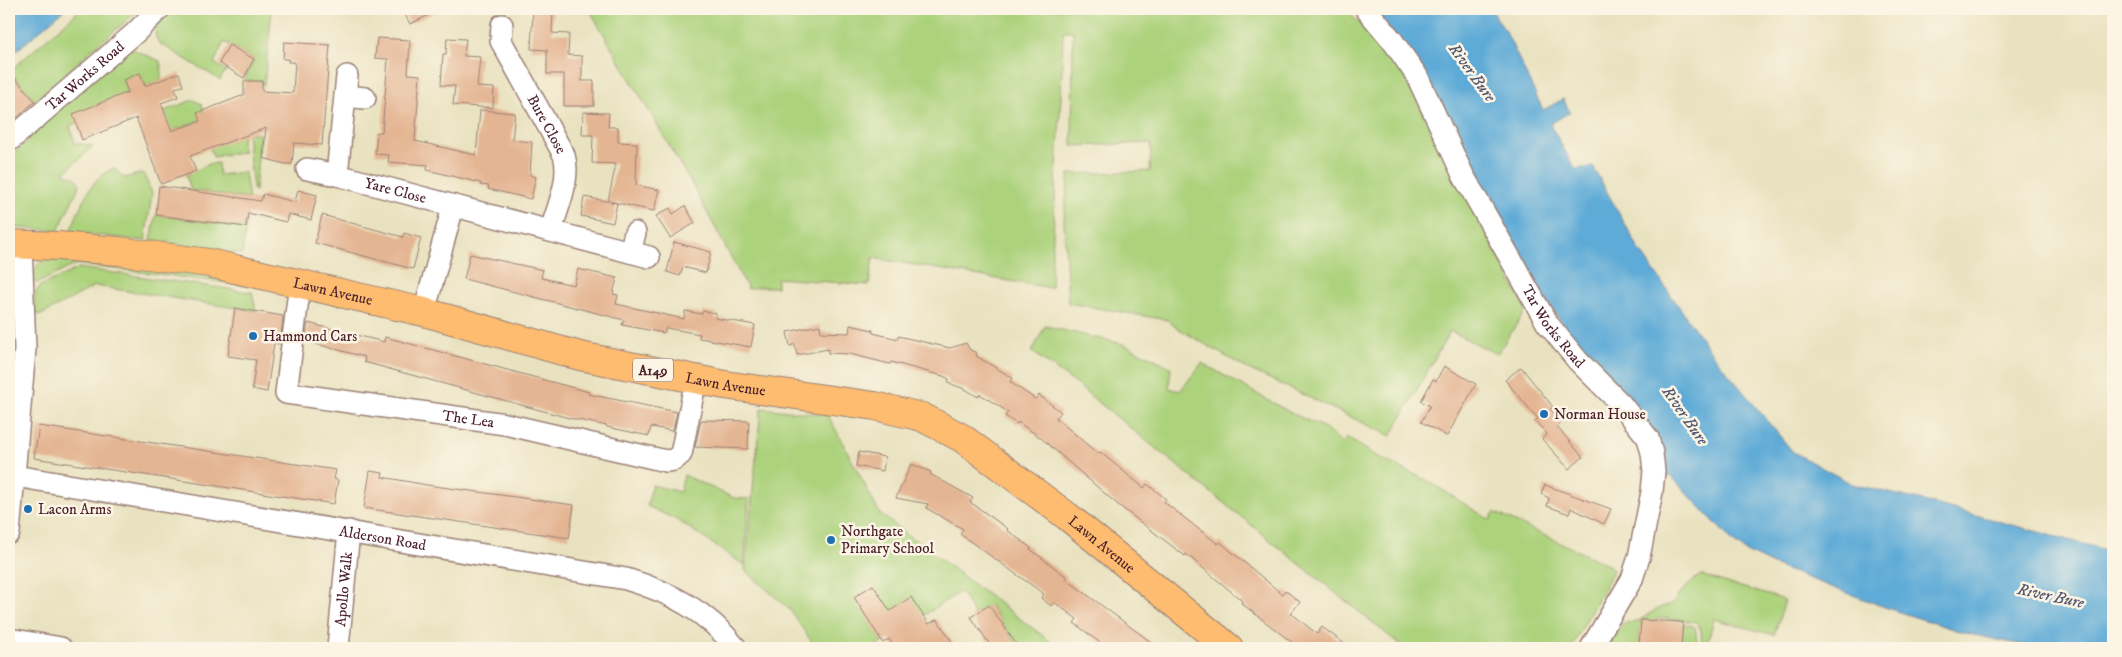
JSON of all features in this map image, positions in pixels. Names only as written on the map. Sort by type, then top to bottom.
[{"type":"main road","name":"Lawn Avenue","points":[[15,244],[118,251],[209,263],[424,312],[580,356],[696,379],[874,406],[922,417],[962,438],[1067,516],[1229,648]]},
{"type":"street","name":"Tar Works Road","points":[[9,141],[135,33],[159,9]]},
{"type":"street","name":"Tar Works Road","points":[[1366,9],[1392,40],[1417,76],[1463,175],[1546,323],[1578,361],[1621,404],[1648,438],[1652,453],[1653,485],[1639,557],[1632,579],[1591,648]]},
{"type":"street","name":"Bure Close","points":[[502,24],[501,41],[564,155],[567,164],[567,176],[551,230]]},
{"type":"street","points":[[337,175],[352,90]]},
{"type":"street","name":"Yare Close","points":[[307,169],[337,175],[453,207]]},
{"type":"street","points":[[424,312],[453,207],[551,230],[638,247]]},
{"type":"street","points":[[9,533],[12,476],[25,349],[15,244]]},
{"type":"street","name":"The Lea","points":[[300,283],[286,393],[506,424],[666,461],[674,460],[680,454],[696,379]]},
{"type":"street","name":"Alderson Road","points":[[12,476],[349,531],[626,579],[650,586],[690,605],[719,628],[736,648]]},
{"type":"street","name":"Apollo Walk","points":[[338,648],[349,531]]},
{"type":"street","points":[[9,640],[61,648]]},
{"type":"green space","points":[[81,9],[141,9],[35,101],[10,71]]},
{"type":"green space","points":[[173,9],[272,9],[264,85],[262,85],[262,81],[244,81],[254,59],[224,42],[214,63],[226,70],[220,80],[159,43],[155,33],[156,28],[164,16]]},
{"type":"green space","points":[[589,9],[1345,9],[1387,50],[1405,78],[1526,310],[1497,354],[1450,331],[1391,436],[1244,367],[1174,326],[1168,320],[1068,303],[1064,219],[1069,174],[1150,171],[1151,143],[1072,146],[1073,31],[1063,31],[1051,288],[873,258],[869,285],[777,278],[777,287],[748,289],[694,188]]},
{"type":"green space","points":[[130,48],[160,61],[162,72],[160,81],[145,86],[140,74],[123,80],[128,92],[70,126],[75,143],[93,146],[64,173],[76,178],[80,184],[58,231],[9,227],[9,158],[79,91]]},
{"type":"green space","points":[[193,100],[202,104],[204,111],[200,121],[168,132],[164,111]]},
{"type":"green space","points":[[247,133],[260,134],[255,191],[253,190]]},
{"type":"green space","points":[[242,135],[243,152],[213,157],[210,148]]},
{"type":"green space","points":[[218,163],[219,175],[245,172],[249,199],[191,190],[186,175],[209,164]]},
{"type":"green space","points":[[111,169],[115,169],[124,178],[143,173],[152,193],[145,241],[70,232],[90,189],[103,174]]},
{"type":"green space","points":[[156,215],[246,227],[242,254],[151,240]]},
{"type":"green space","points":[[51,257],[207,273],[250,286],[77,264],[38,283],[31,281],[37,266],[43,260]]},
{"type":"green space","points":[[79,268],[252,292],[256,311],[95,286],[41,315],[36,314],[35,296],[40,286]]},
{"type":"green space","points":[[1045,326],[1123,344],[1171,367],[1169,388],[1180,391],[1202,363],[1291,413],[1325,428],[1343,444],[1347,438],[1378,457],[1428,481],[1490,520],[1494,512],[1610,566],[1613,571],[1571,648],[1403,647],[1072,381],[1032,352]]},
{"type":"green space","name":"Northgate Primary School","points":[[761,408],[828,415],[880,514],[1059,648],[1019,648],[990,605],[974,615],[961,591],[874,648],[816,648],[789,609],[745,570]]},
{"type":"green space","points":[[684,475],[734,498],[749,499],[744,565],[679,521],[647,506],[652,485],[680,492]]},
{"type":"green space","points":[[1700,575],[1785,600],[1774,635],[1714,619],[1706,648],[1702,648],[1701,630],[1696,622],[1658,618],[1657,621],[1641,620],[1639,648],[1608,648],[1623,623],[1637,622],[1657,609],[1673,603],[1681,592]]},
{"type":"green space","points":[[1682,624],[1695,627],[1698,648],[1681,648]]},
{"type":"water","points":[[9,9],[65,9],[9,57]]},
{"type":"water","name":"River Bure","points":[[1376,9],[1491,9],[1507,34],[1543,110],[1563,99],[1570,112],[1550,124],[1575,169],[1593,167],[1640,251],[1713,355],[1793,452],[1852,484],[2113,552],[2113,648],[2037,648],[1965,633],[1890,609],[1773,565],[1748,553],[1733,542],[1671,476],[1667,478],[1612,382],[1573,338],[1545,299]]},
{"type":"building","points":[[402,9],[442,9],[410,24]]},
{"type":"building","points":[[533,9],[553,9],[552,33],[569,34],[568,55],[582,56],[582,81],[594,81],[594,106],[564,106],[564,74],[547,74],[547,50],[531,49]]},
{"type":"building","points":[[377,38],[410,40],[408,74],[420,75],[415,141],[476,155],[480,110],[515,113],[512,140],[532,142],[530,175],[536,177],[531,199],[488,189],[489,186],[480,185],[481,183],[427,170],[428,165],[388,162],[389,155],[375,154],[377,132],[382,132],[388,59],[375,58]]},
{"type":"building","points":[[447,38],[466,39],[464,56],[480,57],[477,87],[494,88],[493,108],[453,105],[455,86],[441,85],[443,54],[446,54]]},
{"type":"building","points":[[284,42],[330,45],[322,145],[294,143],[292,164],[263,158],[266,128],[190,156],[196,171],[161,184],[136,118],[82,140],[73,114],[128,92],[123,80],[140,73],[145,86],[179,73],[183,86],[175,88],[178,97],[161,103],[172,131],[200,121],[197,113],[244,95],[244,81],[262,81],[262,91],[293,93],[295,62],[288,62],[289,59],[283,59]]},
{"type":"building","points":[[229,45],[254,59],[244,78],[219,63]]},
{"type":"building","points":[[9,71],[35,101],[9,125]]},
{"type":"building","points":[[583,112],[609,113],[608,127],[618,127],[618,142],[637,143],[636,185],[659,190],[654,211],[608,201],[616,164],[592,163],[593,135],[582,135]]},
{"type":"building","points":[[159,186],[261,201],[263,194],[295,202],[298,190],[317,195],[311,220],[288,214],[286,222],[248,213],[246,227],[156,215]]},
{"type":"building","points":[[584,197],[617,203],[613,223],[581,216]]},
{"type":"building","points":[[685,206],[695,223],[670,238],[656,216],[670,208],[673,214]]},
{"type":"building","points":[[322,215],[403,237],[404,233],[421,238],[413,269],[315,243]]},
{"type":"building","points":[[674,242],[711,252],[706,273],[683,267],[680,276],[667,272]]},
{"type":"building","points":[[470,254],[543,270],[541,278],[574,285],[578,269],[617,278],[613,294],[618,295],[616,304],[684,319],[685,311],[702,314],[703,311],[716,313],[715,318],[755,325],[751,347],[699,338],[700,334],[666,328],[664,333],[622,325],[624,320],[464,279]]},
{"type":"building","name":"Hammond Cars","points":[[235,308],[283,316],[280,344],[274,343],[267,392],[252,389],[256,360],[228,356]]},
{"type":"building","points":[[308,323],[384,342],[385,337],[589,392],[588,394],[677,412],[673,431],[651,427],[649,436],[607,427],[364,362],[365,357],[305,341]]},
{"type":"building","points":[[820,325],[821,332],[849,333],[850,325],[873,330],[873,333],[898,339],[898,336],[950,348],[966,343],[970,350],[977,353],[976,356],[1013,378],[1010,382],[1035,399],[1039,395],[1061,412],[1056,418],[1098,454],[1100,452],[1144,488],[1147,484],[1166,499],[1164,502],[1218,544],[1220,542],[1282,594],[1285,590],[1300,602],[1291,613],[1317,634],[1322,627],[1350,648],[1299,648],[1241,603],[1240,599],[1186,554],[1185,556],[1117,504],[1041,438],[1018,422],[1017,424],[1005,416],[1008,412],[980,394],[978,397],[965,389],[948,383],[949,379],[943,376],[891,362],[890,364],[850,354],[828,353],[828,349],[797,355],[795,344],[790,346],[787,332]]},
{"type":"building","points":[[1444,366],[1476,384],[1447,436],[1421,422],[1430,406],[1421,401],[1433,379],[1436,381]]},
{"type":"building","name":"Norman House","points":[[1521,367],[1553,407],[1550,409],[1562,422],[1557,427],[1583,457],[1569,469],[1542,439],[1547,434],[1535,421],[1538,419],[1505,380]]},
{"type":"building","points":[[701,420],[749,421],[748,449],[695,447]]},
{"type":"building","points":[[39,426],[336,470],[334,479],[338,480],[334,504],[34,458]]},
{"type":"building","points":[[859,452],[885,457],[883,471],[856,466]]},
{"type":"building","points":[[911,464],[931,472],[930,474],[973,498],[970,502],[1008,529],[1030,549],[1067,577],[1066,579],[1159,648],[1107,648],[1074,623],[1077,619],[1054,602],[1051,606],[1041,598],[1044,594],[960,534],[963,529],[926,508],[928,504],[896,498]]},
{"type":"building","points":[[370,471],[383,473],[382,477],[427,485],[574,505],[569,538],[364,508]]},
{"type":"building","points":[[1545,485],[1611,509],[1604,524],[1571,508],[1569,514],[1547,506],[1549,498],[1541,494]]},
{"type":"building","points":[[873,585],[890,611],[911,597],[929,624],[937,619],[956,648],[895,648],[889,639],[883,643],[854,597]]},
{"type":"building","points":[[989,605],[1019,648],[992,648],[971,617]]},
{"type":"building","points":[[1641,620],[1683,622],[1681,648],[1639,648]]},
{"type":"place","name":"Hammond Cars","points":[[253,336]]},
{"type":"place","name":"Norman House","points":[[1544,414]]},
{"type":"place","name":"Lacon Arms","points":[[28,509]]},
{"type":"place","name":"Northgate Primary School","points":[[831,540]]}]
